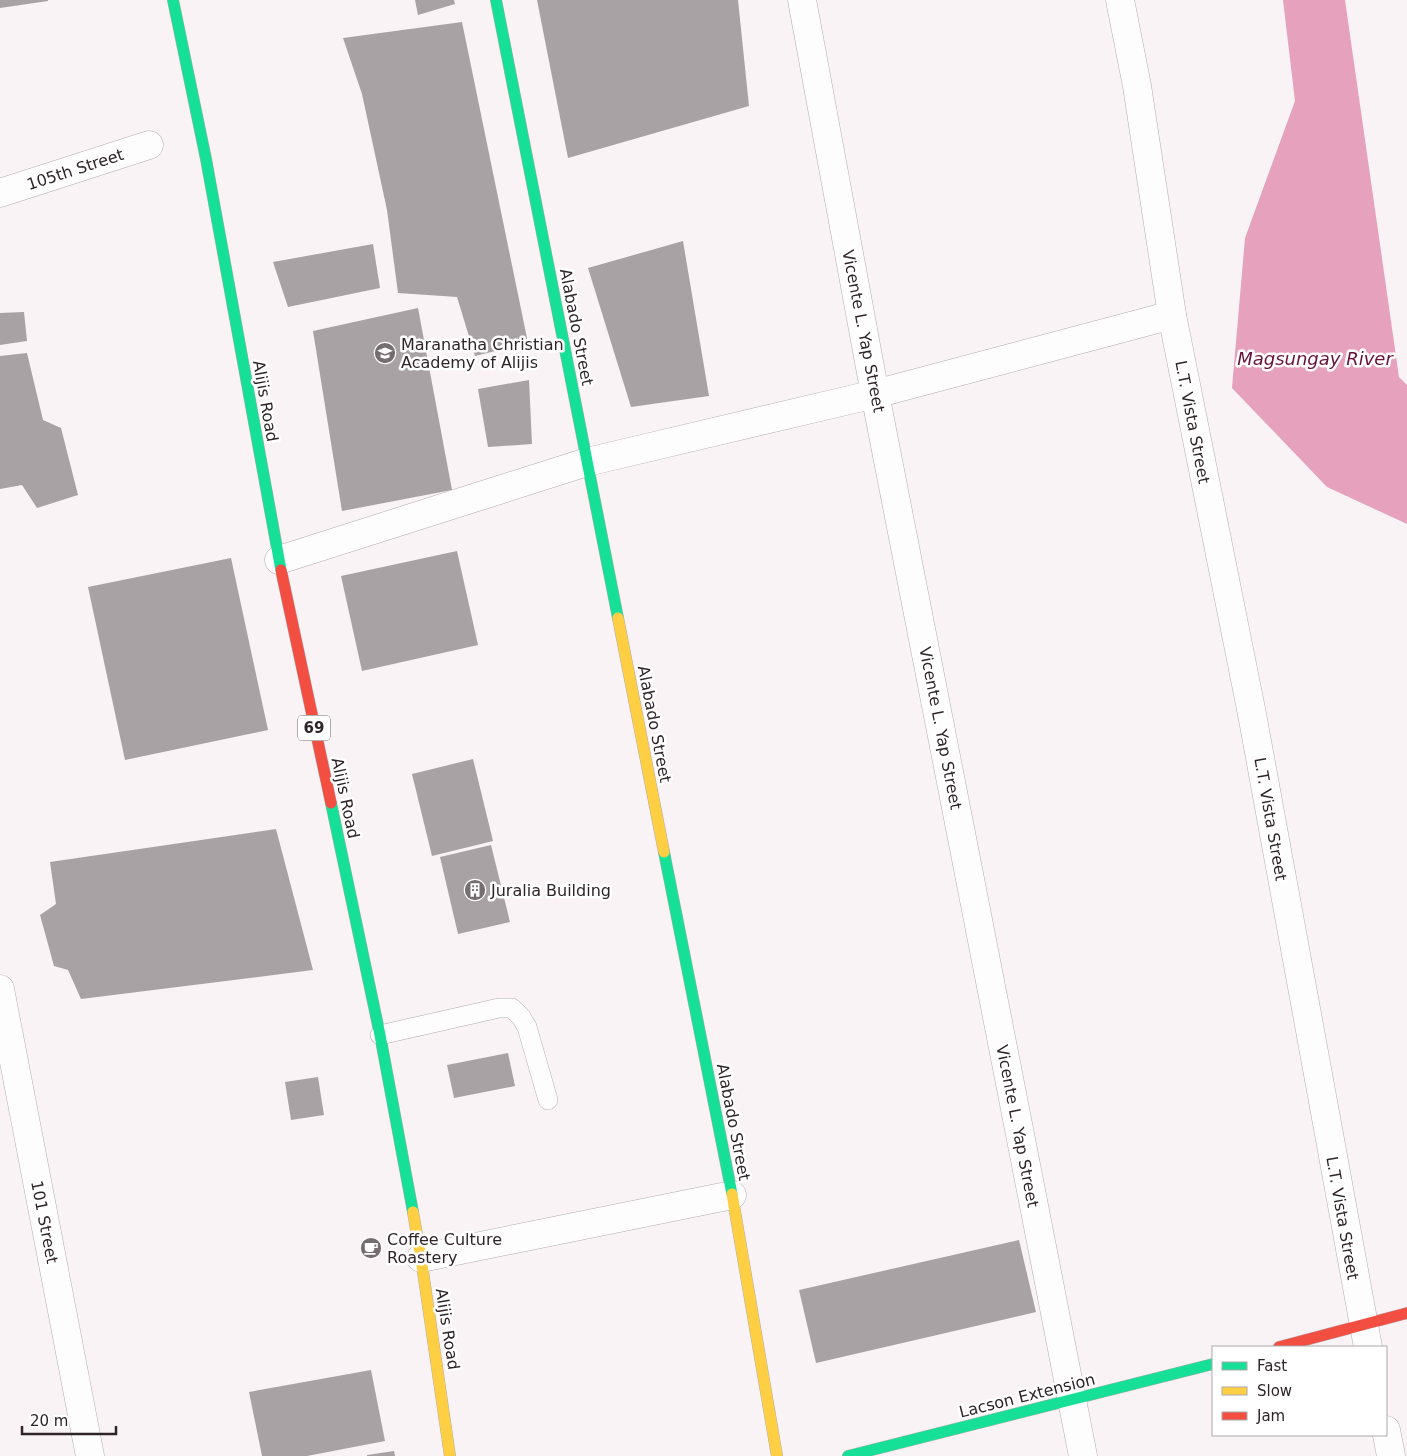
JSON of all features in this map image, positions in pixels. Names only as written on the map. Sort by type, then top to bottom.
[{"type":"main road","name":"Alijis Road","points":[[173,0],[206,159],[279,560],[380,1035],[421,1258],[450,1456]]},
{"type":"main road","name":"Alabado Street","points":[[496,0],[732,1194],[777,1456]]},
{"type":"main road","points":[[1287,1346],[1365,1336],[1407,1313]]},
{"type":"main road","name":"Lacson Extension","points":[[848,1456],[1212,1364]]},
{"type":"street","name":"Vicente L. Yap Street","points":[[802,0],[876,394],[1083,1456]]},
{"type":"street","name":"L.T. Vista Street","points":[[1120,0],[1138,86],[1172,315],[1252,714],[1365,1336]]},
{"type":"street","name":"105th Street","points":[[0,192],[149,145]]},
{"type":"street","points":[[279,560],[587,462],[876,394],[1172,315]]},
{"type":"street","name":"101 Street","points":[[0,989],[90,1456]]},
{"type":"street","points":[[421,1258],[732,1194]]},
{"type":"street","points":[[1387,1435],[1391,1456]]},
{"type":"lane","points":[[380,1035],[499,1008],[512,1008],[527,1027],[548,1100]]},
{"type":"water","name":"Magsungay River","points":[[1283,0],[1345,0],[1399,377],[1407,385],[1407,524],[1327,487],[1232,388],[1245,238],[1295,101]]},
{"type":"building","points":[[0,0],[48,0],[48,1],[0,8]]},
{"type":"building","points":[[415,0],[454,0],[455,4],[418,15]]},
{"type":"building","points":[[537,0],[738,0],[749,106],[568,158]]},
{"type":"building","points":[[462,22],[528,343],[475,356],[457,297],[398,293],[387,210],[362,94],[343,38]]},
{"type":"building","points":[[683,241],[709,396],[631,407],[588,268]]},
{"type":"building","points":[[373,244],[380,288],[288,307],[273,262]]},
{"type":"building","points":[[418,308],[452,490],[342,511],[313,331]]},
{"type":"building","points":[[24,312],[27,341],[0,345],[0,313]]},
{"type":"building","points":[[27,353],[43,420],[61,428],[78,495],[37,508],[22,485],[0,489],[0,356]]},
{"type":"building","points":[[529,380],[532,444],[488,447],[478,389]]},
{"type":"building","points":[[457,551],[478,645],[362,671],[341,576]]},
{"type":"building","points":[[231,558],[268,730],[125,760],[88,587]]},
{"type":"building","points":[[473,759],[493,841],[432,856],[412,774]]},
{"type":"building","points":[[276,829],[313,970],[81,999],[68,970],[54,966],[40,915],[56,904],[50,862]]},
{"type":"building","name":"Juralia Building","points":[[491,845],[510,922],[458,934],[440,857]]},
{"type":"building","points":[[508,1053],[515,1086],[454,1098],[447,1065]]},
{"type":"building","points":[[318,1077],[324,1115],[291,1120],[285,1082]]},
{"type":"building","points":[[1019,1240],[1036,1312],[816,1363],[799,1290]]},
{"type":"building","points":[[371,1370],[385,1441],[307,1456],[262,1456],[249,1392]]},
{"type":"building","points":[[394,1451],[395,1456],[367,1456],[367,1455]]},
{"type":"traffic: fast","points":[[173,0],[206,159],[281,570]]},
{"type":"traffic: fast","points":[[496,0],[618,618]]},
{"type":"traffic: fast","points":[[331,803],[380,1035],[413,1212]]},
{"type":"traffic: fast","points":[[664,852],[732,1194]]},
{"type":"traffic: fast","points":[[848,1456],[1212,1364]]},
{"type":"traffic: slow","points":[[618,618],[664,852]]},
{"type":"traffic: slow","points":[[732,1194],[777,1456]]},
{"type":"traffic: slow","points":[[413,1212],[450,1456]]},
{"type":"traffic: jam","points":[[281,570],[331,803]]},
{"type":"traffic: jam","points":[[1283,1346],[1407,1313]]},
{"type":"place","name":"Maranatha Christian Academy of Alijis","points":[[385,353]]},
{"type":"place","name":"Juralia Building","points":[[475,890]]},
{"type":"place","name":"Coffee Culture Roastery","points":[[371,1248]]}]
